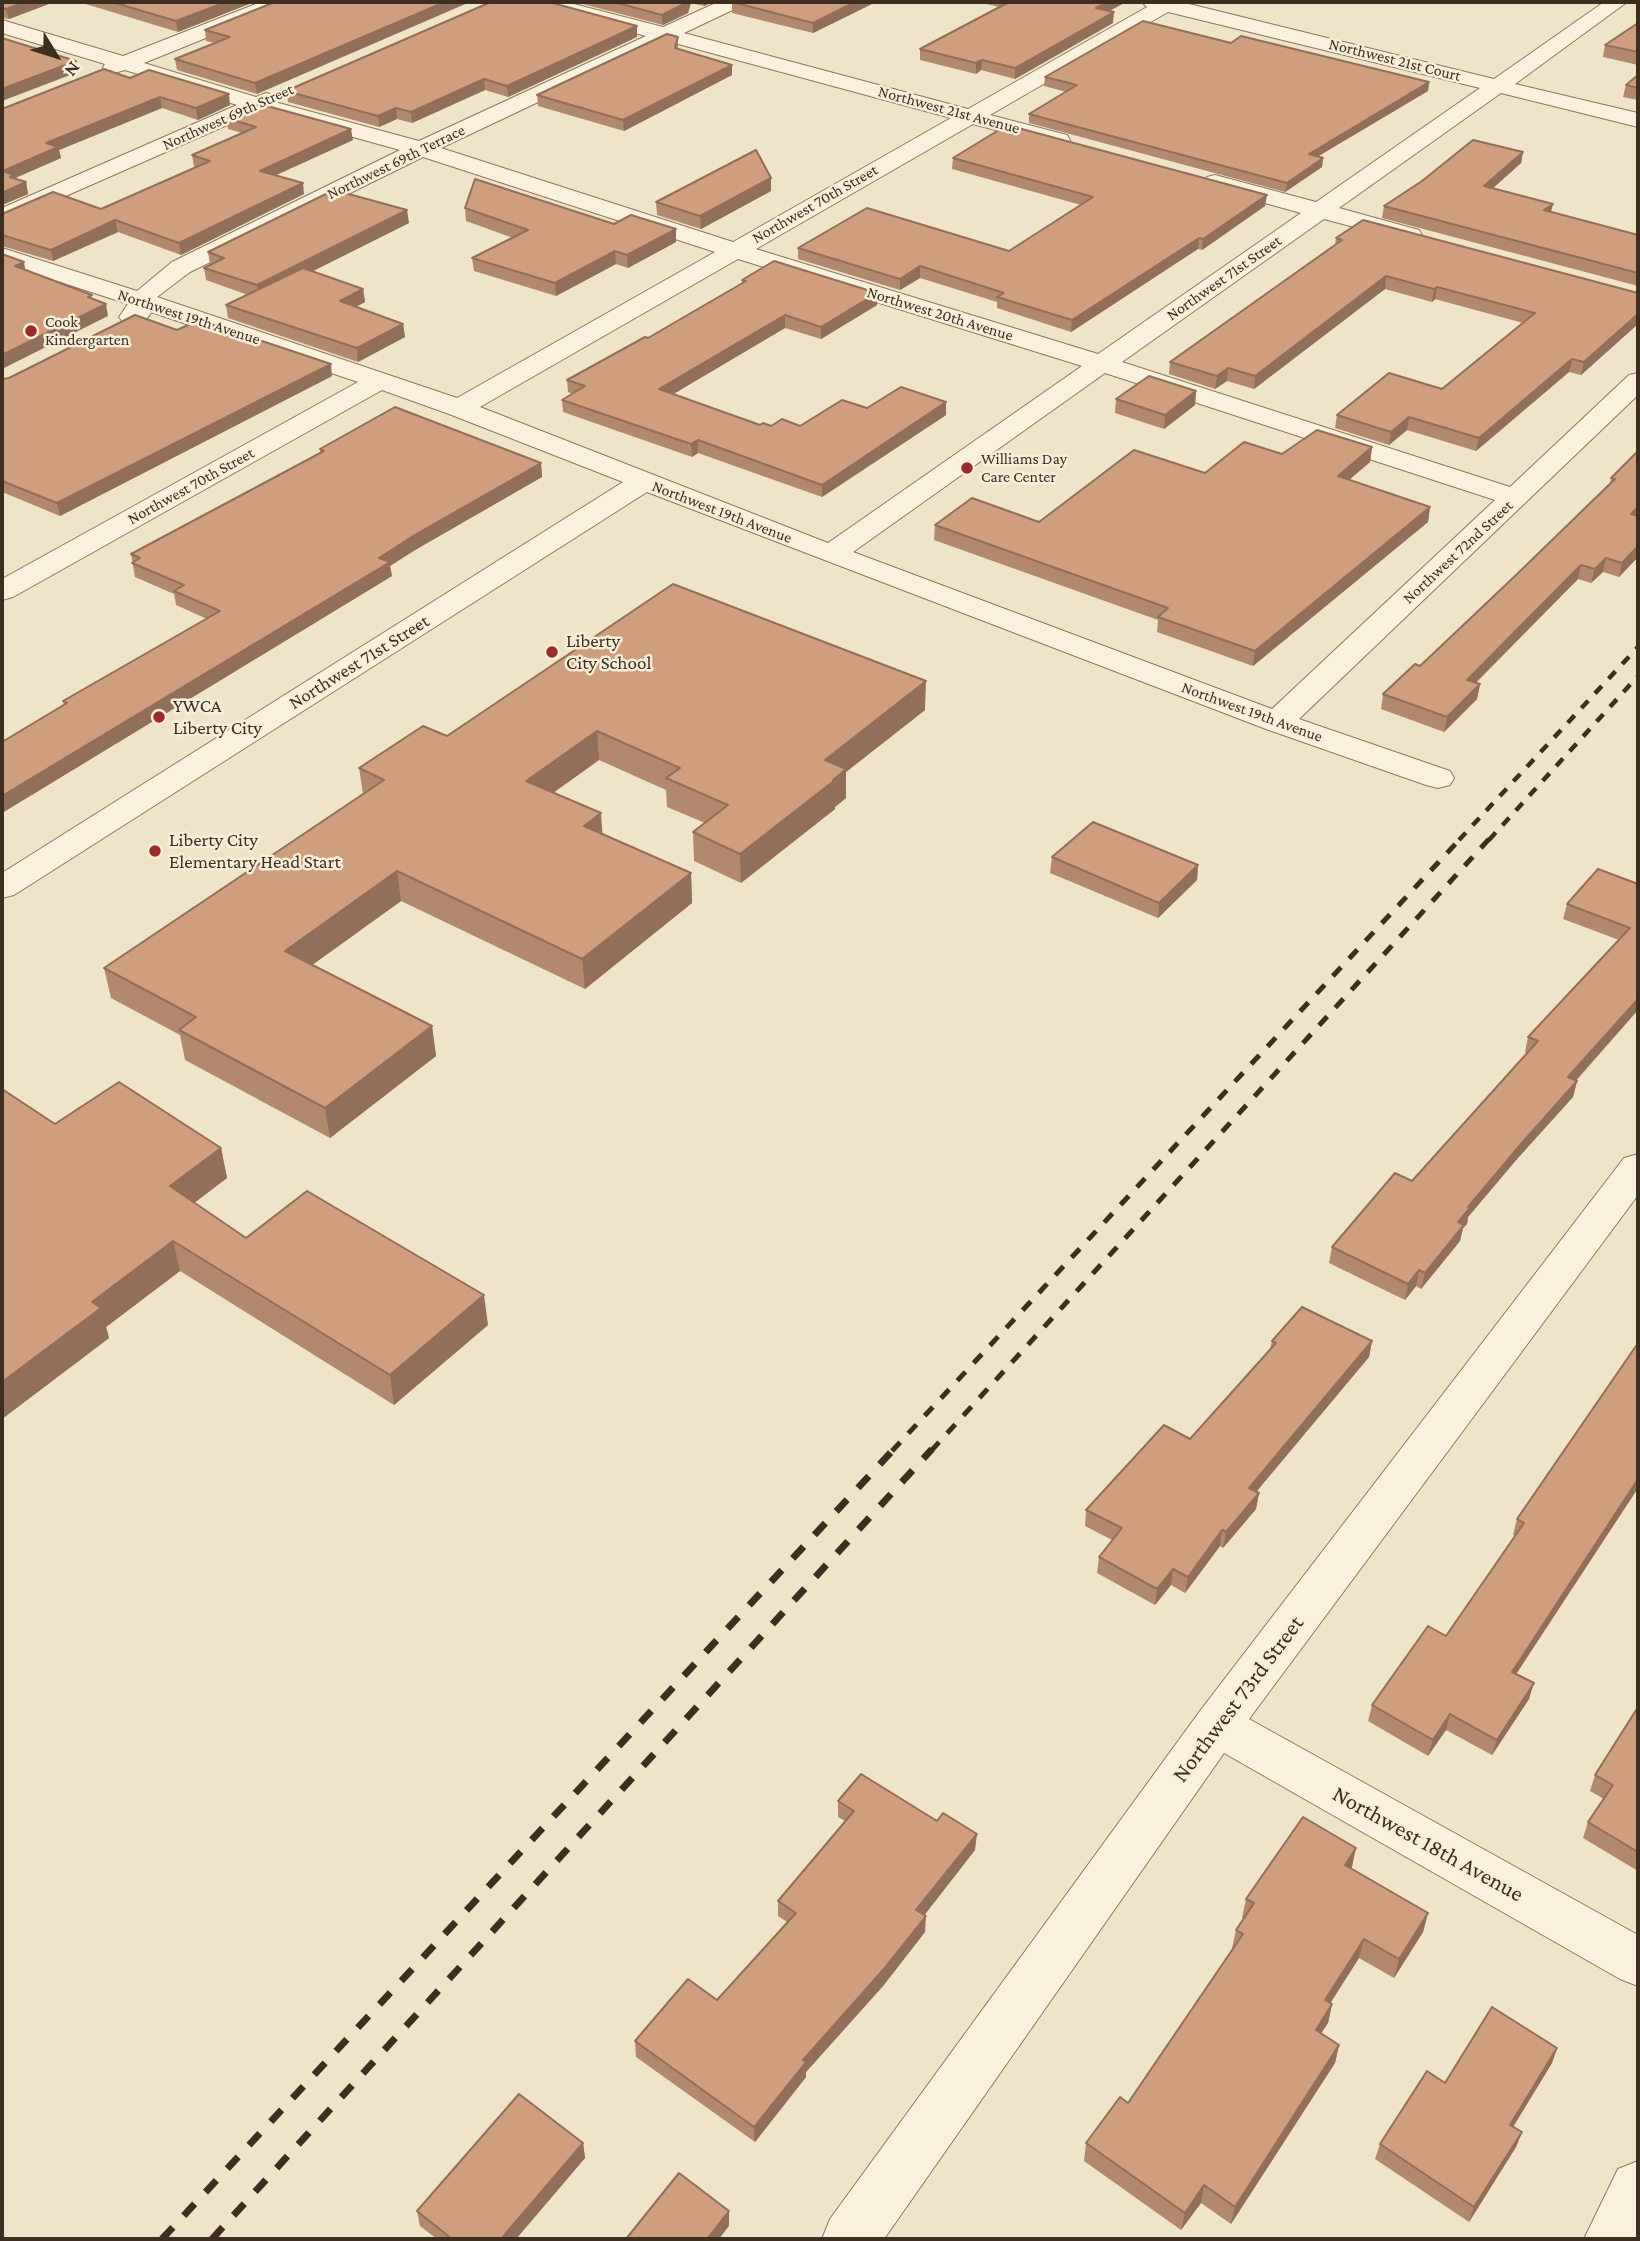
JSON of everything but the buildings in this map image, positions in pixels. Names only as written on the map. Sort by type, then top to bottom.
[{"type":"street","points":[[99,73],[278,2]]},
{"type":"street","name":"Northwest 21st Avenue","points":[[544,2],[1078,145]]},
{"type":"street","name":"Northwest 69th Terrace","points":[[113,327],[138,314],[140,301],[153,287],[181,267],[421,149],[734,2]]},
{"type":"street","name":"Northwest 71st Street","points":[[831,554],[1617,2]]},
{"type":"street","name":"Northwest 21st Court","points":[[1163,3],[1638,120]]},
{"type":"street","name":"Northwest 70th Street","points":[[459,408],[971,116],[1163,3]]},
{"type":"street","name":"Northwest 20th Avenue","points":[[2,26],[257,104],[421,149],[734,250],[1103,364],[1516,498]]},
{"type":"street","name":"Northwest 69th Street","points":[[2,217],[294,88]]},
{"type":"street","points":[[1199,178],[1426,240]]},
{"type":"street","name":"Northwest 19th Avenue","points":[[2,255],[459,408],[831,554],[1277,722],[1438,778]]},
{"type":"street","name":"Northwest 70th Street","points":[[2,591],[380,381]]},
{"type":"street","name":"Northwest 72nd Street","points":[[1277,722],[1638,381]]},
{"type":"street","name":"Northwest 71st Street","points":[[2,888],[644,481]]},
{"type":"street","name":"Northwest 73rd Street","points":[[850,2239],[1217,1725],[1638,1167]]},
{"type":"street","name":"Northwest 18th Avenue","points":[[1217,1725],[1638,1962]]},
{"type":"street","points":[[1612,2239],[1638,2188]]},
{"type":"railway","points":[[1459,840],[1638,647]]},
{"type":"railway","points":[[1489,840],[1638,676]]},
{"type":"railway","points":[[892,1451],[1461,838]]},
{"type":"railway","points":[[931,1451],[1490,838]]},
{"type":"railway","points":[[162,2239],[894,1449]]},
{"type":"railway","points":[[212,2239],[932,1449]]},
{"type":"place","name":"Cook Kindergarten","points":[[31,331]]},
{"type":"place","name":"Williams Day Care Center","points":[[967,468]]},
{"type":"place","name":"Liberty City School","points":[[552,652]]},
{"type":"place","name":"YWCA Liberty City","points":[[159,717]]},
{"type":"place","name":"Liberty City Elementary Head Start","points":[[155,851]]}]
